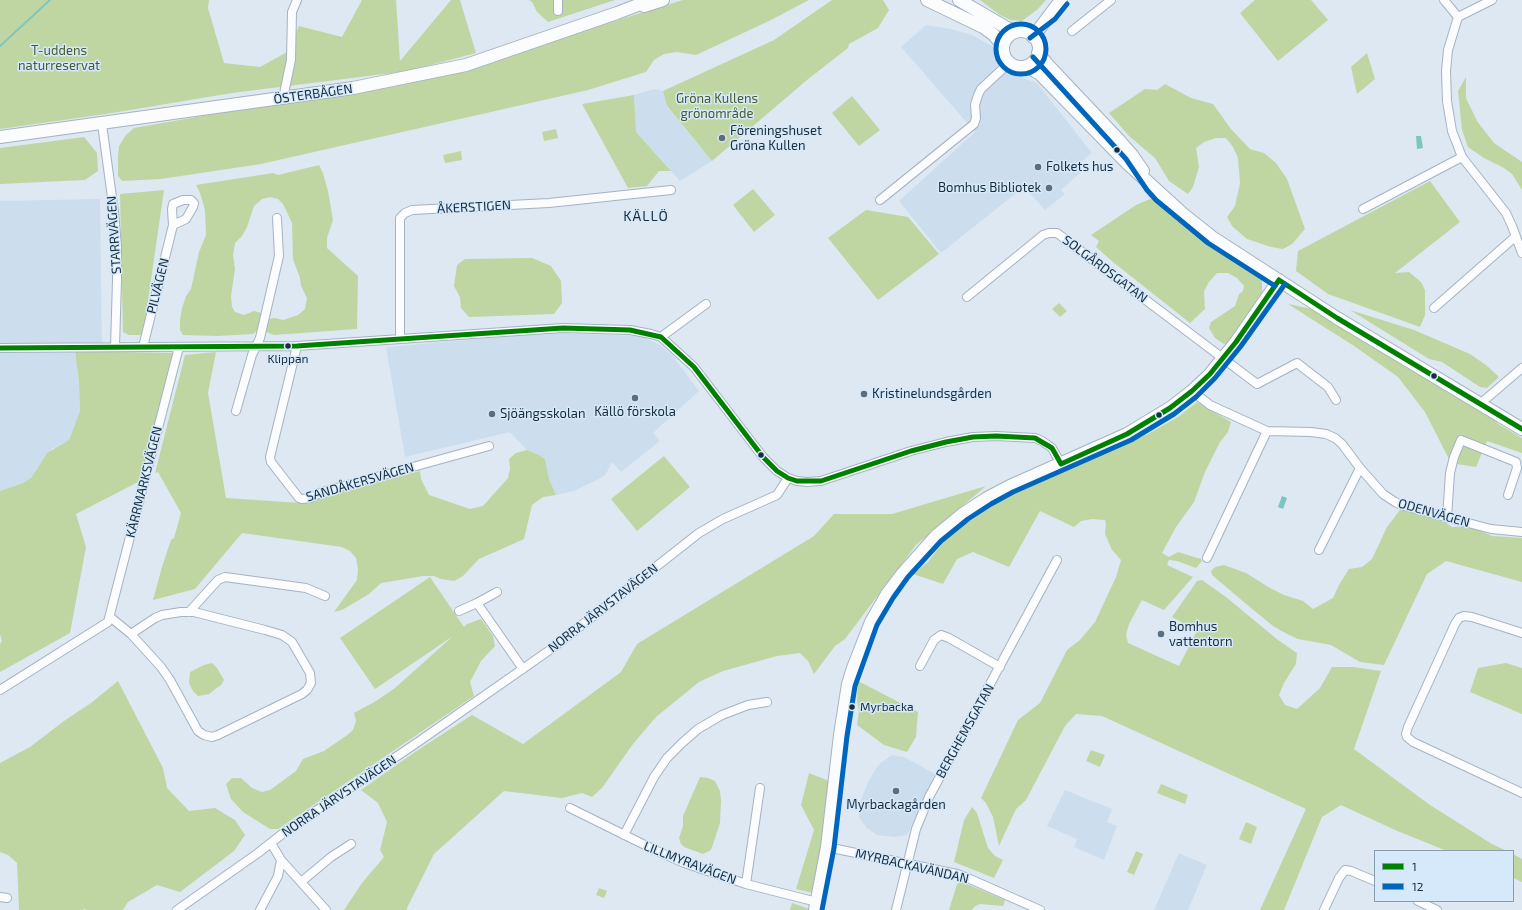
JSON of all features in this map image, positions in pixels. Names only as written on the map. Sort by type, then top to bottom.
[{"type":"main road","name":"ÖSTERBÅGEN","points":[[0,137],[353,88],[466,65],[651,0]]},
{"type":"main road","name":"ÖSTERBÅGEN","points":[[617,13],[663,0]]},
{"type":"main road","points":[[927,0],[983,27],[994,35],[1003,46]]},
{"type":"main road","points":[[959,0],[1003,26],[1026,33],[1038,44],[1038,53],[1033,62],[1026,66],[1018,67],[1009,63],[1004,55],[1003,46],[1006,38],[1010,35],[1026,33],[1050,14],[1061,0]]},
{"type":"main road","points":[[1038,53],[1117,138],[1153,186]]},
{"type":"main road","points":[[1026,66],[1040,74],[1127,163],[1182,214],[1212,237],[1337,318],[1522,429]]},
{"type":"main road","points":[[816,906],[827,848],[840,734],[848,684],[865,634],[887,594],[902,573],[936,536],[964,513],[987,498],[1010,486],[1127,434],[1170,408],[1192,391],[1223,359],[1279,280]]},
{"type":"street","points":[[283,98],[291,60],[292,12],[297,0]]},
{"type":"street","points":[[558,0],[558,10]]},
{"type":"street","points":[[1072,31],[1111,0]]},
{"type":"street","points":[[1444,0],[1458,17]]},
{"type":"street","points":[[1492,0],[1458,17],[1448,50],[1446,88],[1452,131],[1462,157],[1506,213],[1522,253]]},
{"type":"street","points":[[880,200],[974,124],[976,118],[976,100],[981,89],[1009,63]]},
{"type":"street","name":"STARRVÄGEN","points":[[102,124],[114,212],[117,247],[115,347]]},
{"type":"street","points":[[1363,209],[1462,157]]},
{"type":"street","name":"ÅKERSTIGEN","points":[[400,339],[400,218],[405,213],[412,210],[549,203],[671,190]]},
{"type":"street","points":[[236,411],[252,355],[260,338],[279,256],[277,218]]},
{"type":"street","name":"PILVÄGEN","points":[[143,347],[173,225]]},
{"type":"street","name":"SOLGÅRDSGATAN","points":[[967,296],[1043,235],[1057,233],[1257,384],[1297,363],[1328,387],[1336,400]]},
{"type":"street","points":[[1434,308],[1516,237]]},
{"type":"street","points":[[661,337],[706,304]]},
{"type":"street","points":[[0,348],[297,346],[562,328],[630,330],[661,337],[694,367],[761,455],[777,471],[788,478],[807,482],[821,481],[911,451],[946,442],[983,437],[1035,438],[1052,448],[1061,464]]},
{"type":"street","name":"SANDÅKERSVÄGEN","points":[[297,346],[270,458],[271,462],[299,498],[310,498],[322,492],[489,446]]},
{"type":"street","name":"KÄRRMARKSVÄGEN","points":[[110,617],[179,347]]},
{"type":"street","points":[[1480,404],[1522,368]]},
{"type":"street","name":"ODENVÄGEN","points":[[1192,391],[1210,405],[1267,431],[1311,432],[1331,436],[1342,444],[1360,468],[1383,494],[1395,502],[1411,509],[1491,529],[1522,532]]},
{"type":"street","points":[[1207,558],[1267,431]]},
{"type":"street","points":[[1447,518],[1450,473],[1454,457],[1461,440],[1516,462],[1517,468],[1508,495]]},
{"type":"street","points":[[1319,550],[1360,468]]},
{"type":"street","name":"NORRA JÄRVSTAVÄGEN","points":[[177,910],[286,831],[523,669],[601,611],[699,533],[723,518],[776,495],[788,478]]},
{"type":"street","name":"BERGHEMSGATAN","points":[[896,910],[916,829],[929,797],[1057,560]]},
{"type":"street","points":[[189,612],[218,580],[225,577],[306,588],[325,596]]},
{"type":"street","points":[[459,611],[497,592]]},
{"type":"street","points":[[477,603],[523,669]]},
{"type":"street","points":[[0,690],[104,626],[110,617],[131,634],[161,668],[170,680],[198,731],[204,735],[212,737],[218,735],[302,694],[307,690],[311,683],[310,673],[296,646],[290,639],[265,630],[189,612],[162,615],[131,634]]},
{"type":"street","points":[[1522,633],[1468,616],[1459,618],[1420,700],[1406,734],[1409,740],[1522,793]]},
{"type":"street","points":[[920,666],[936,637],[942,635],[1000,666]]},
{"type":"street","points":[[624,835],[654,776],[667,758],[682,743],[698,729],[722,715],[748,705],[767,702]]},
{"type":"street","points":[[746,884],[760,788]]},
{"type":"street","name":"LILLMYRAVÄGEN","points":[[570,808],[684,863],[816,906]]},
{"type":"street","points":[[271,843],[281,860],[326,910]]},
{"type":"street","points":[[300,882],[350,844]]},
{"type":"street","name":"MYRBACKAVÄNDAN","points":[[827,848],[957,874],[1040,910]]},
{"type":"street","points":[[260,910],[278,876],[281,860]]},
{"type":"street","points":[[1324,910],[1338,878],[1345,870],[1357,873],[1374,881]]},
{"type":"street","points":[[1420,902],[1437,910]]},
{"type":"shaded area","points":[[926,25],[951,29],[972,35],[994,47],[999,60],[1018,76],[1037,83],[1092,153],[1076,166],[1080,173],[1061,190],[1065,194],[1045,210],[1024,187],[941,253],[899,201],[975,132],[901,47]]},
{"type":"shaded area","points":[[654,89],[663,91],[667,107],[712,161],[680,181],[636,132],[634,95]]},
{"type":"shaded area","points":[[1416,136],[1421,136],[1423,148],[1417,149]]},
{"type":"shaded area","points":[[100,199],[102,351],[75,351],[79,382],[80,411],[69,440],[52,449],[36,469],[31,478],[23,483],[0,491],[0,201]]},
{"type":"shaded area","name":"Sjöängsskolan","points":[[550,333],[641,336],[660,345],[672,355],[699,391],[653,433],[660,441],[621,472],[612,462],[606,474],[574,491],[556,495],[549,479],[545,459],[527,450],[510,432],[405,457],[386,347]]},
{"type":"shaded area","points":[[1282,496],[1287,498],[1283,509],[1278,507]]},
{"type":"shaded area","name":"Myrbackagården","points":[[892,755],[904,757],[935,774],[907,835],[895,837],[877,835],[867,828],[859,818],[860,802],[869,780],[879,764]]},
{"type":"shaded area","points":[[1065,790],[1112,809],[1107,822],[1117,826],[1104,860],[1074,847],[1077,839],[1047,826]]},
{"type":"shaded area","points":[[1179,853],[1207,865],[1188,910],[1154,910]]},
{"type":"green space","name":"T-uddens naturreservat","points":[[0,0],[209,0],[208,8],[224,63],[260,67],[287,52],[299,26],[342,37],[362,0],[396,0],[400,61],[451,0],[460,0],[476,53],[408,71],[232,93],[106,114],[0,129]]},
{"type":"green space","points":[[529,0],[615,0],[548,22],[537,12],[532,2]]},
{"type":"green space","points":[[683,0],[809,0],[769,21],[696,55],[677,52],[664,54],[654,60],[646,72],[588,90],[261,164],[161,179],[122,181],[118,176],[119,146],[126,135],[134,128],[469,69],[556,39]]},
{"type":"green space","name":"Gröna Kullens grönområde","points":[[832,0],[883,0],[889,10],[878,28],[849,44],[848,48],[807,80],[712,161],[667,106],[663,91],[774,40]]},
{"type":"green space","points":[[980,0],[1046,0],[1038,9],[1022,21],[1011,20],[1000,15]]},
{"type":"green space","points":[[1255,0],[1311,0],[1328,20],[1278,61],[1240,13]]},
{"type":"green space","points":[[1367,53],[1375,79],[1357,94],[1351,67]]},
{"type":"green space","points":[[1466,77],[1466,98],[1477,121],[1494,143],[1522,162],[1522,190],[1512,174],[1468,147],[1462,130],[1458,91]]},
{"type":"green space","points":[[1165,84],[1191,98],[1213,104],[1231,129],[1250,149],[1264,153],[1276,163],[1287,179],[1305,229],[1292,244],[1283,249],[1271,247],[1247,239],[1232,226],[1227,217],[1235,206],[1240,183],[1238,158],[1233,147],[1226,138],[1216,138],[1204,142],[1196,148],[1199,167],[1193,187],[1188,194],[1169,181],[1155,158],[1129,136],[1109,113],[1145,89],[1157,90]]},
{"type":"green space","points":[[634,95],[636,132],[671,171],[659,171],[647,186],[628,188],[582,104]]},
{"type":"green space","points":[[852,96],[880,130],[859,146],[832,113]]},
{"type":"green space","points":[[556,129],[558,138],[544,141],[542,132]]},
{"type":"green space","points":[[84,137],[97,153],[98,171],[85,180],[0,184],[0,148]]},
{"type":"green space","points":[[461,151],[462,160],[445,163],[443,155]]},
{"type":"green space","points":[[319,165],[328,191],[333,220],[327,238],[327,248],[358,276],[357,329],[274,335],[266,332],[265,325],[269,319],[275,318],[283,320],[298,315],[305,309],[307,298],[301,286],[300,278],[293,259],[292,223],[283,204],[278,199],[270,197],[262,199],[254,206],[247,227],[242,236],[235,243],[233,255],[235,269],[231,296],[232,307],[235,312],[244,315],[254,311],[261,313],[262,319],[260,328],[253,334],[217,336],[183,335],[180,330],[182,308],[186,296],[191,289],[199,252],[206,235],[205,210],[196,185],[273,173],[278,175]]},
{"type":"green space","points":[[1430,181],[1460,222],[1395,273],[1409,272],[1421,282],[1425,290],[1425,315],[1420,327],[1328,294],[1296,271],[1298,251]]},
{"type":"green space","points":[[753,189],[775,215],[754,232],[733,205]]},
{"type":"green space","points":[[164,190],[143,335],[129,335],[123,332],[120,194]]},
{"type":"green space","points":[[1150,199],[1159,199],[1228,255],[1244,264],[1262,280],[1262,293],[1258,301],[1231,342],[1224,344],[1215,338],[1209,328],[1211,322],[1235,306],[1239,294],[1243,291],[1244,286],[1237,278],[1228,273],[1217,273],[1209,282],[1204,291],[1205,309],[1190,323],[1096,247],[1099,241],[1091,235],[1136,205]]},
{"type":"green space","points":[[866,210],[908,217],[939,254],[878,300],[828,238]]},
{"type":"green space","points":[[532,258],[551,266],[561,281],[562,303],[554,314],[469,317],[461,308],[460,297],[454,286],[457,265],[465,259]]},
{"type":"green space","points":[[1059,303],[1067,311],[1060,317],[1052,309]]},
{"type":"green space","points":[[1288,304],[1317,310],[1480,409],[1500,425],[1522,438],[1522,453],[1487,441],[1476,467],[1451,463],[1425,412],[1398,377],[1354,346]]},
{"type":"green space","points":[[1350,310],[1414,330],[1470,354],[1486,365],[1499,377],[1487,388],[1480,387],[1442,362],[1429,359]]},
{"type":"green space","points":[[75,351],[174,353],[142,480],[76,514],[86,547],[70,633],[0,672],[0,644],[2,641],[0,634],[0,491],[23,483],[31,478],[47,453],[69,440],[80,411],[79,382]]},
{"type":"green space","points":[[216,352],[208,393],[226,498],[301,503],[420,471],[421,479],[429,495],[470,509],[483,506],[508,478],[510,469],[509,459],[516,453],[527,450],[545,459],[549,479],[556,495],[543,497],[532,505],[524,539],[479,559],[463,576],[454,581],[441,579],[434,576],[423,576],[381,583],[369,594],[342,610],[334,612],[357,580],[358,569],[356,558],[350,551],[342,547],[242,533],[195,589],[153,600],[162,567],[171,540],[174,538],[181,513],[158,472],[155,473],[185,355]]},
{"type":"green space","points":[[1197,402],[1231,422],[1228,432],[1220,442],[1205,472],[1194,502],[1176,527],[1162,553],[1169,557],[1178,552],[1201,559],[1202,561],[1196,568],[1177,561],[1169,560],[1167,565],[1193,577],[1164,610],[1142,600],[1129,624],[1126,635],[1128,643],[1179,666],[1197,631],[1172,617],[1197,581],[1202,580],[1226,597],[1278,640],[1297,653],[1296,664],[1284,683],[1279,695],[1285,705],[1297,709],[1320,688],[1332,667],[1354,667],[1381,671],[1354,749],[1430,805],[1492,844],[1505,850],[1445,850],[1395,830],[1341,805],[1322,817],[1284,910],[1260,910],[1306,809],[1102,716],[1076,714],[1065,726],[1026,800],[1016,809],[999,846],[993,817],[986,803],[981,798],[1018,720],[1040,703],[1067,650],[1080,640],[1095,622],[1116,577],[1121,560],[1112,550],[1105,534],[1105,520],[1092,519],[1081,521],[1074,527],[1040,511],[1009,567],[973,552],[957,559],[943,584],[913,574],[928,562],[948,536],[1011,493],[1087,458],[1148,434],[1178,417]]},
{"type":"green space","points":[[664,456],[690,487],[637,531],[611,499]]},
{"type":"green space","points":[[986,486],[916,545],[845,639],[835,646],[814,674],[808,661],[800,653],[777,656],[723,671],[699,682],[656,717],[633,744],[602,788],[592,797],[582,793],[562,798],[504,791],[434,854],[407,910],[344,910],[362,883],[384,857],[380,850],[387,822],[378,803],[361,790],[415,752],[472,715],[523,744],[621,672],[637,644],[814,536],[834,514],[892,514]]},
{"type":"green space","points":[[1400,510],[1437,519],[1452,527],[1470,526],[1492,536],[1522,538],[1522,582],[1446,561],[1427,574],[1384,665],[1360,662],[1331,645],[1298,639],[1287,634],[1273,626],[1212,575],[1211,571],[1215,567],[1224,565],[1246,573],[1284,595],[1303,601],[1313,609],[1333,598],[1349,569],[1362,567],[1372,559],[1387,527]]},
{"type":"green space","points":[[430,577],[464,627],[467,624],[481,619],[493,636],[495,646],[481,661],[470,682],[474,696],[278,829],[270,829],[243,812],[231,799],[226,784],[232,778],[241,778],[252,788],[262,792],[270,790],[296,771],[303,759],[324,751],[346,736],[353,730],[356,721],[354,713],[376,701],[395,688],[453,636],[375,689],[340,638]]},
{"type":"green space","points":[[212,663],[217,668],[224,680],[221,685],[209,694],[198,696],[193,691],[189,683],[190,672]]},
{"type":"green space","points":[[1506,663],[1522,668],[1522,714],[1470,692],[1478,668]]},
{"type":"green space","points":[[118,681],[163,768],[167,788],[189,811],[215,808],[235,820],[245,835],[234,851],[180,892],[157,885],[128,902],[123,910],[19,910],[17,863],[8,855],[0,852],[0,763],[30,747],[91,703]]},
{"type":"green space","points":[[858,681],[918,712],[916,737],[907,752],[884,745],[857,725],[859,712],[857,701]]},
{"type":"green space","points":[[1091,750],[1105,755],[1100,767],[1086,761]]},
{"type":"green space","points":[[809,773],[829,781],[830,799],[813,893],[796,889],[814,830],[801,805]]},
{"type":"green space","points":[[700,777],[715,781],[720,791],[721,800],[720,823],[711,850],[703,854],[684,847],[679,838],[683,826],[683,816]]},
{"type":"green space","points":[[1161,784],[1188,795],[1185,804],[1157,793]]},
{"type":"green space","points":[[972,807],[977,813],[988,848],[995,856],[1003,860],[994,878],[954,862],[964,820]]},
{"type":"green space","points":[[1246,822],[1257,827],[1251,844],[1239,839]]},
{"type":"green space","points":[[1136,851],[1143,854],[1134,875],[1127,872]]},
{"type":"green space","points":[[1514,855],[1522,859],[1522,882],[1514,878]]},
{"type":"green space","points":[[962,882],[1005,900],[1003,906],[980,904],[972,910],[949,910],[957,884]]},
{"type":"green space","points":[[599,888],[607,891],[604,898],[596,895]]},
{"type":"green space","points":[[792,903],[812,910],[790,910]]},
{"type":"waterway","points":[[0,46],[50,0]]},
{"type":"transit line","name":"12","points":[[1030,38],[1055,19],[1067,4]]},
{"type":"transit line","name":"12","points":[[1021,24],[1031,26],[1039,31],[1044,39],[1046,49],[1044,59],[1039,67],[1031,72],[1021,74],[1011,72],[1003,67],[998,59],[996,49],[998,39],[1003,31],[1011,26],[1021,24]]},
{"type":"transit line","name":"12","points":[[1033,57],[1126,159],[1147,190],[1156,200],[1208,243],[1275,286]]},
{"type":"transit line","name":"1","points":[[1279,280],[1337,318],[1522,429]]},
{"type":"transit line","name":"1","points":[[1061,464],[1127,434],[1170,408],[1192,391],[1210,374],[1236,342],[1279,280]]},
{"type":"transit line","name":"12","points":[[822,910],[834,848],[847,736],[855,686],[877,625],[893,598],[908,577],[941,541],[968,519],[991,504],[1013,492],[1131,440],[1174,414],[1196,397],[1215,378],[1241,346],[1285,284]]},
{"type":"transit line","name":"1","points":[[0,348],[297,346],[563,328],[630,330],[661,337],[694,367],[763,457],[777,471],[788,478],[797,481],[821,481],[911,451],[973,437],[996,436],[1035,438],[1052,448],[1061,464]]},
{"type":"place","name":"Föreningshuset Gröna Kullen","points":[[722,138]]},
{"type":"place","name":"Folkets hus","points":[[1038,167]]},
{"type":"place","name":"Bomhus Bibliotek","points":[[1049,188]]},
{"type":"place","name":"Klippan","points":[[288,346]]},
{"type":"place","name":"Kristinelundsgården","points":[[864,394]]},
{"type":"place","name":"Källö förskola","points":[[635,398]]},
{"type":"place","name":"Sjöängsskolan","points":[[492,414]]},
{"type":"place","name":"Bomhus vattentorn","points":[[1161,634]]},
{"type":"place","name":"Myrbacka","points":[[852,707]]},
{"type":"place","name":"Myrbackagården","points":[[896,791]]},
{"type":"district","name":"KÄLLÖ","points":[[646,216]]}]
